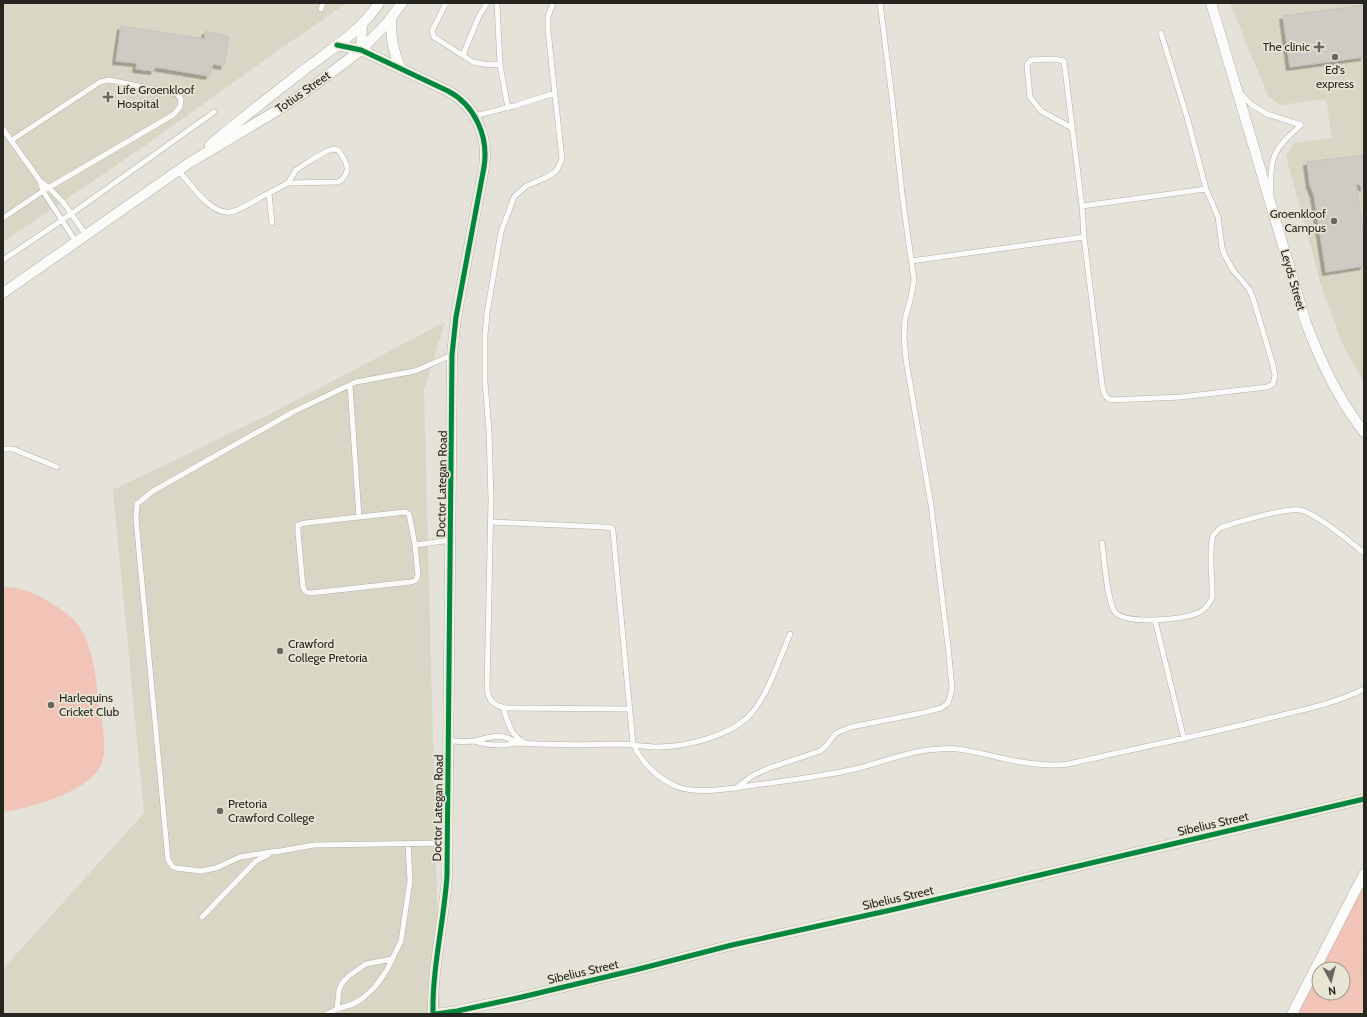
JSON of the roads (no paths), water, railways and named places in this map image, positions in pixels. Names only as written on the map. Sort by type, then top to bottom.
[{"type":"street","name":"Totius Street","points":[[189,164],[246,114],[337,45],[362,24],[374,12],[379,3]]},
{"type":"street","name":"Totius Street","points":[[3,293],[179,170],[283,107],[361,50],[391,19],[402,3]]},
{"type":"street","name":"Leyds Street","points":[[1211,3],[1306,323],[1326,372],[1337,392],[1364,432]]},
{"type":"street","points":[[391,19],[391,39],[394,52],[401,69]]},
{"type":"street","points":[[361,50],[362,24]]},
{"type":"street","name":"Doctor Lategan Road","points":[[337,45],[361,50],[453,93],[466,104],[481,129],[484,139],[486,158],[456,317],[452,355],[448,843],[446,894],[434,988],[435,1014]]},
{"type":"street","name":"Sibelius Street","points":[[435,1014],[457,1011],[522,997],[732,945],[898,908],[1364,799]]},
{"type":"street","points":[[1292,1014],[1364,874]]},
{"type":"lane","points":[[321,8],[323,3]]},
{"type":"lane","points":[[446,3],[433,29],[432,34],[434,38],[478,64],[500,65]]},
{"type":"lane","points":[[462,55],[479,16],[487,3]]},
{"type":"lane","points":[[497,3],[500,65],[508,108]]},
{"type":"lane","points":[[553,3],[549,11],[548,23],[562,159],[555,172],[526,186],[514,197],[501,232],[487,313],[485,335],[485,382],[490,480],[490,522],[486,688],[487,696],[493,704],[503,707],[630,708]]},
{"type":"lane","points":[[736,788],[752,776],[768,768],[820,751],[836,734],[851,727],[941,708],[948,703],[952,688],[931,505],[905,347],[906,313],[914,280],[902,194],[880,3]]},
{"type":"lane","points":[[1072,128],[1041,110],[1030,97],[1027,65],[1031,60],[1054,59],[1064,61],[1082,206],[1084,237],[1103,392],[1107,398],[1111,400],[1181,397],[1270,386],[1273,384],[1275,376],[1253,298],[1249,289],[1229,264],[1222,247],[1218,216],[1206,188],[1193,136],[1161,33]]},
{"type":"lane","points":[[3,218],[43,191],[173,115],[180,107],[181,99],[177,94],[104,80],[12,140]]},
{"type":"lane","points":[[1236,89],[1263,112],[1301,125],[1280,145],[1275,154],[1271,171],[1272,206]]},
{"type":"lane","points":[[474,116],[508,108],[555,93]]},
{"type":"lane","points":[[3,260],[71,214],[214,112]]},
{"type":"lane","points":[[3,129],[40,181],[43,191],[76,242]]},
{"type":"lane","points":[[179,170],[208,203],[222,212],[232,212],[288,183],[306,184],[338,182],[345,178],[348,172],[344,159],[338,150],[333,149],[327,151],[296,170],[288,183]]},
{"type":"lane","points":[[40,181],[62,202],[86,235]]},
{"type":"lane","points":[[1082,206],[1206,188]]},
{"type":"lane","points":[[269,192],[272,222]]},
{"type":"lane","points":[[911,261],[1084,237]]},
{"type":"lane","points":[[448,843],[314,845],[240,857],[216,868],[201,871],[173,867],[168,860],[136,508],[140,501],[153,491],[293,412],[356,382],[415,371],[452,355]]},
{"type":"lane","points":[[350,385],[359,517]]},
{"type":"lane","points":[[3,449],[12,449],[57,467]]},
{"type":"lane","points":[[1102,543],[1110,598],[1115,611],[1122,617],[1129,619],[1155,620],[1197,614],[1208,605],[1212,598],[1211,546],[1216,531],[1222,527],[1286,511],[1302,511],[1312,515],[1364,553]]},
{"type":"lane","points":[[405,512],[410,514],[415,545],[418,575],[416,580],[411,582],[310,593],[305,591],[303,587],[298,525],[405,512]]},
{"type":"lane","points":[[490,522],[612,528],[614,531],[633,744],[641,758],[650,768],[680,787],[704,790],[736,788],[841,772],[913,753],[935,749],[962,749],[1035,765],[1069,764],[1184,739],[1333,702],[1364,689]]},
{"type":"lane","points":[[415,545],[451,540]]},
{"type":"lane","points":[[1155,620],[1184,739]]},
{"type":"lane","points":[[448,741],[474,741],[490,746],[502,746],[517,743],[633,744],[658,747],[679,745],[707,738],[735,728],[758,705],[790,634]]},
{"type":"lane","points":[[503,707],[514,734],[526,744]]},
{"type":"lane","points":[[474,741],[498,736],[511,739],[517,743]]},
{"type":"lane","points":[[327,1014],[353,1004],[363,998],[375,987],[387,970],[401,941],[410,881],[408,844]]},
{"type":"lane","points":[[202,917],[256,861],[265,855],[278,851]]},
{"type":"lane","points":[[337,1009],[339,990],[342,983],[350,975],[366,964],[392,959]]},
{"type":"place","name":"The clinic","points":[[1319,47]]},
{"type":"place","name":"Ed's express","points":[[1335,57]]},
{"type":"place","name":"Life Groenkloof Hospital","points":[[108,97]]},
{"type":"place","name":"Groenkloof Campus","points":[[1334,221]]},
{"type":"place","name":"Crawford College Pretoria","points":[[280,651]]},
{"type":"place","name":"Harlequins Cricket Club","points":[[51,705]]},
{"type":"place","name":"Pretoria Crawford College","points":[[220,811]]}]
